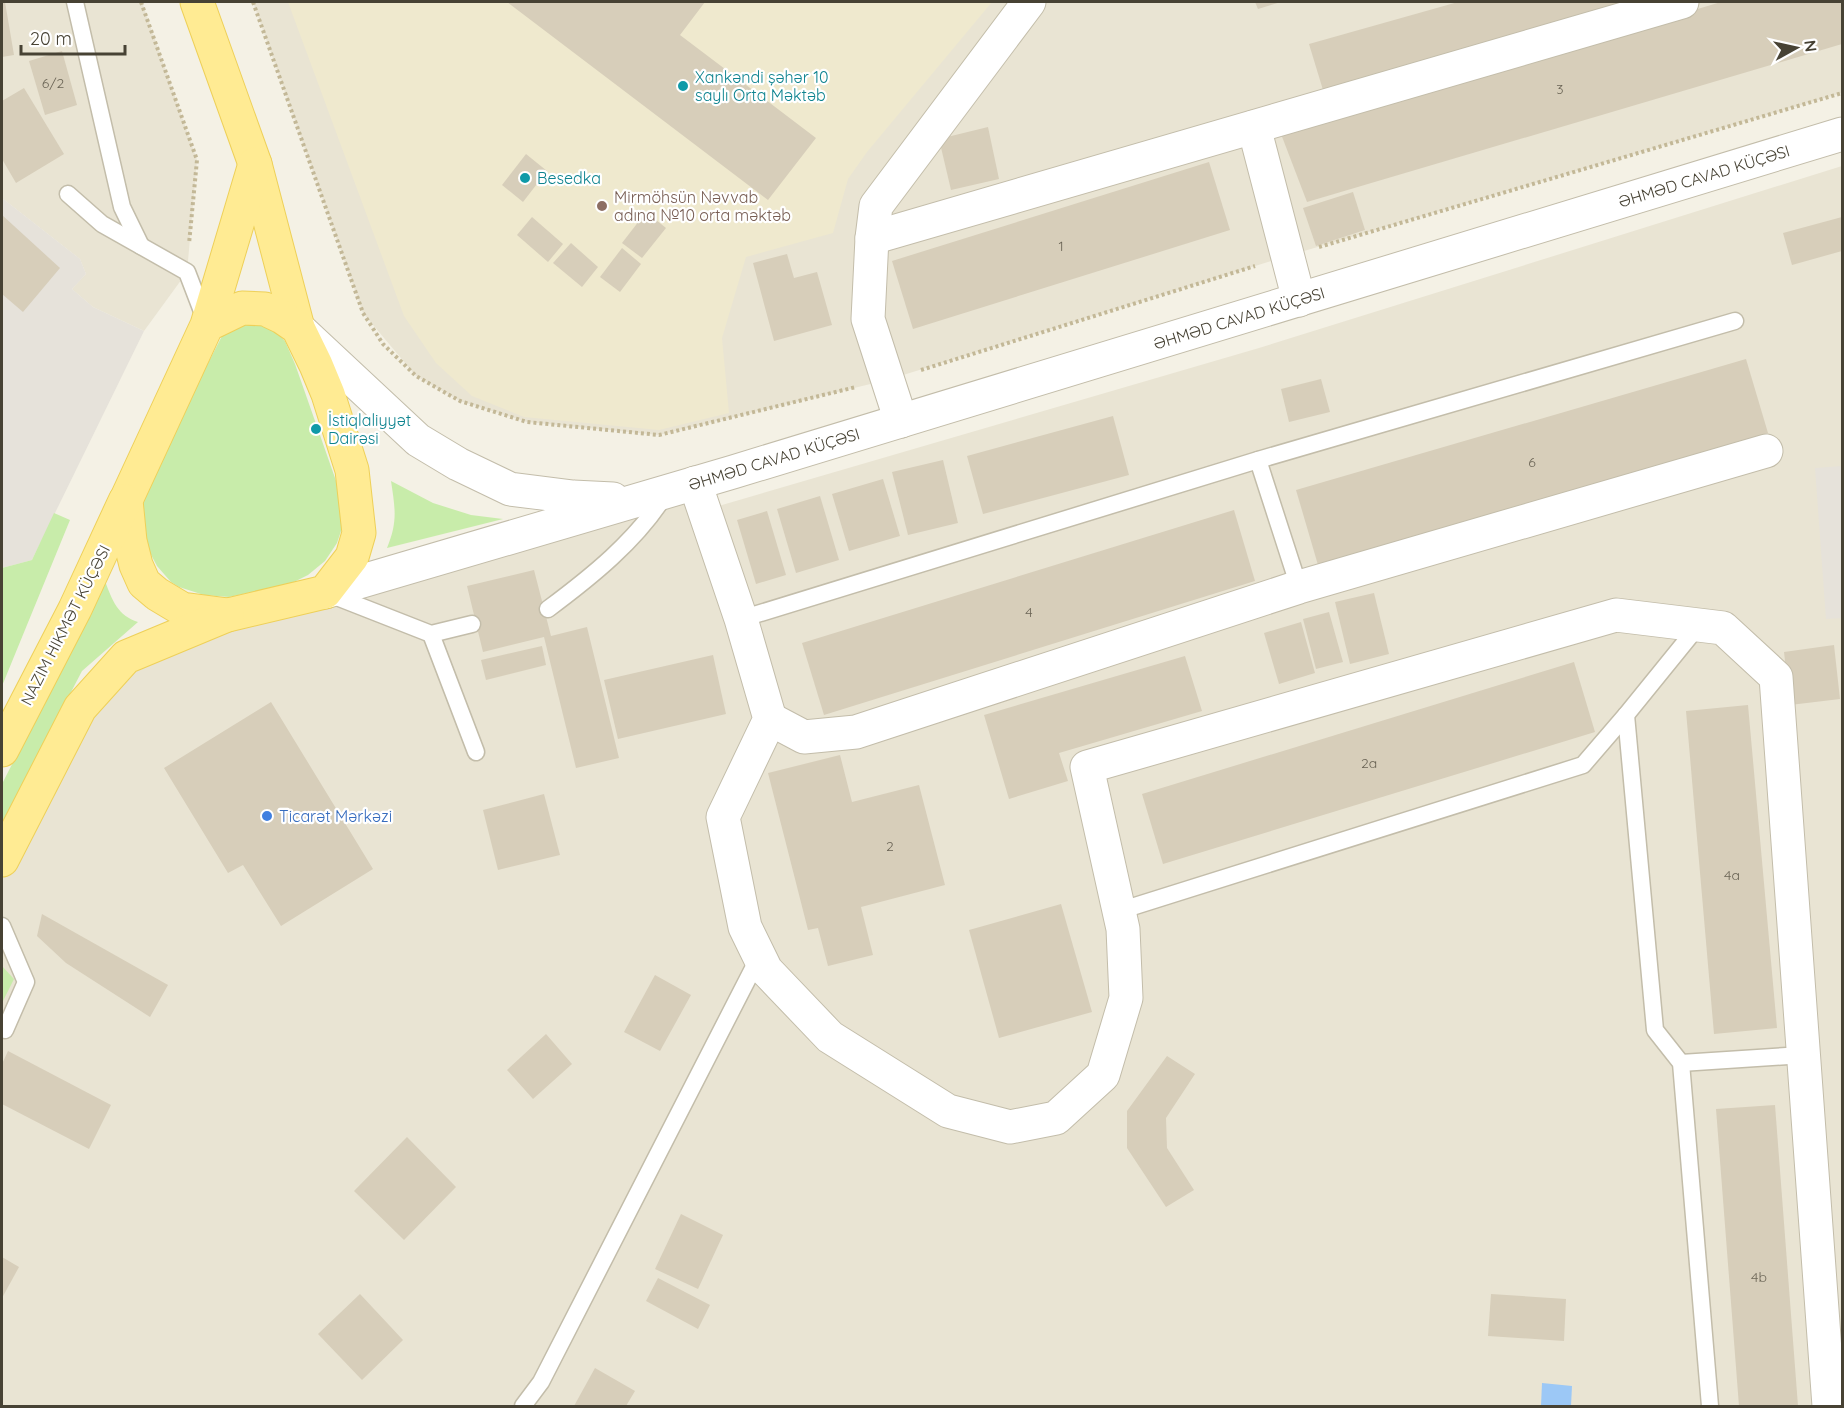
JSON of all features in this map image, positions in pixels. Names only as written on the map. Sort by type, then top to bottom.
[{"type":"main road","points":[[2,860],[80,708],[126,657],[228,615],[325,592],[352,557],[359,533],[352,470],[328,394],[298,328],[255,164],[197,2]]},
{"type":"main road","name":"NAZIM HIKMƏT KÜÇƏSI","points":[[2,750],[75,609],[207,325],[255,164]]},
{"type":"main road","points":[[207,325],[242,308],[265,309],[298,328]]},
{"type":"main road","points":[[126,500],[130,541],[136,565],[144,583],[182,609],[228,615]]},
{"type":"street","points":[[901,421],[868,320],[876,206],[1029,2]]},
{"type":"street","points":[[872,238],[1683,2]]},
{"type":"street","points":[[1254,127],[1299,300]]},
{"type":"street","name":"ƏHMƏD CAVAD KÜÇƏSI","points":[[325,592],[901,421],[1842,134]]},
{"type":"street","points":[[298,328],[418,440],[458,464],[510,489],[573,497],[635,501]]},
{"type":"street","points":[[770,719],[804,736],[856,732],[1299,588],[1766,451]]},
{"type":"street","points":[[681,487],[741,619],[770,719],[723,817],[745,927],[759,957],[766,970],[830,1037],[948,1112],[1010,1127],[1056,1118],[1103,1075],[1126,998],[1123,929],[1087,766],[1616,615],[1723,628],[1776,677],[1828,1407]]},
{"type":"lane","points":[[75,2],[122,207],[141,246]]},
{"type":"lane","points":[[68,194],[102,224],[187,272],[207,325]]},
{"type":"lane","points":[[741,619],[1258,460],[1735,321]]},
{"type":"lane","points":[[1258,460],[1299,588]]},
{"type":"lane","points":[[548,609],[593,576],[681,487]]},
{"type":"lane","points":[[325,592],[431,634],[472,624]]},
{"type":"lane","points":[[1119,911],[1583,765],[1699,626]]},
{"type":"lane","points":[[431,634],[476,752]]},
{"type":"lane","points":[[1626,715],[1655,1030],[1681,1063],[1710,1407]]},
{"type":"lane","points":[[2,926],[26,982],[5,1030]]},
{"type":"lane","points":[[523,1407],[541,1382],[759,957]]},
{"type":"lane","points":[[1681,1063],[1803,1055]]},
{"type":"path","points":[[141,2],[197,160],[187,272]]},
{"type":"path","points":[[253,2],[363,313],[383,344],[416,376],[460,401],[528,422],[659,435],[940,365],[1287,256],[1842,93]]},
{"type":"shaded area","points":[[2,2],[142,2],[197,160],[187,272],[144,331],[93,307],[72,289],[86,274],[80,259],[2,198]]},
{"type":"shaded area","points":[[253,2],[1842,2],[1842,93],[1287,256],[887,380],[659,435],[527,422],[460,401],[416,376],[363,313]]},
{"type":"shaded area","name":"Mirmöhsün Nəvvab adına №10 orta məktəb","points":[[288,2],[992,2],[867,152],[848,179],[833,233],[746,257],[722,338],[729,413],[659,430],[524,417],[472,396],[436,363],[404,316]]},
{"type":"shaded area","points":[[1842,166],[1842,1406],[2,1406],[2,858],[126,657],[695,483],[705,510],[1259,348]]},
{"type":"shaded area","points":[[2,198],[80,259],[86,274],[72,289],[93,307],[144,331],[32,560],[2,568]]},
{"type":"shaded area","points":[[1842,466],[1842,618],[1826,619],[1815,468]]},
{"type":"green space","points":[[253,324],[275,331],[285,341],[341,495],[344,522],[337,543],[325,561],[308,575],[290,584],[229,597],[204,595],[179,587],[171,582],[157,566],[147,547],[142,492],[222,336],[238,326]]},
{"type":"green space","points":[[391,481],[433,503],[471,515],[503,519],[387,548],[395,515]]},
{"type":"green space","points":[[54,513],[70,520],[2,686],[2,568],[32,560]]},
{"type":"green space","points":[[105,581],[113,601],[125,616],[138,622],[82,671],[2,824],[2,784]]},
{"type":"green space","points":[[2,966],[14,979],[2,1003]]},
{"type":"water","points":[[1542,1383],[1572,1386],[1571,1406],[1541,1406]]},
{"type":"building","points":[[2,2],[5,2],[14,55],[2,57]]},
{"type":"building","name":"Xankəndi şəhər 10 saylı Orta Məktəb","points":[[507,2],[705,2],[680,35],[816,138],[768,200]]},
{"type":"building","points":[[1255,2],[1281,2],[1258,9]]},
{"type":"building","points":[[1458,2],[1631,2],[1323,90],[1309,44]]},
{"type":"building","points":[[1721,2],[1842,2],[1842,44],[1307,202],[1281,134]]},
{"type":"building","points":[[62,51],[77,105],[45,115],[29,61]]},
{"type":"building","points":[[24,88],[64,154],[16,183],[2,159],[2,101]]},
{"type":"building","points":[[988,127],[999,179],[951,190],[939,139]]},
{"type":"building","name":"Besedka","points":[[526,154],[547,171],[523,202],[502,185]]},
{"type":"building","points":[[1209,162],[1230,230],[913,329],[892,261]]},
{"type":"building","points":[[1353,192],[1365,230],[1316,246],[1303,208]]},
{"type":"building","points":[[646,212],[666,228],[642,258],[622,243]]},
{"type":"building","points":[[2,215],[60,268],[23,312],[2,294]]},
{"type":"building","name":"Besedka","points":[[532,217],[563,244],[548,262],[517,235]]},
{"type":"building","points":[[1842,217],[1842,251],[1792,265],[1783,233]]},
{"type":"building","points":[[571,243],[598,267],[582,287],[553,263]]},
{"type":"building","points":[[622,248],[641,264],[620,292],[600,277]]},
{"type":"building","points":[[787,254],[794,278],[817,272],[832,325],[774,341],[753,263]]},
{"type":"building","points":[[1746,359],[1768,433],[1318,565],[1296,490]]},
{"type":"building","points":[[1321,379],[1330,412],[1289,422],[1281,389]]},
{"type":"building","points":[[1113,416],[1129,475],[983,514],[967,456]]},
{"type":"building","points":[[943,460],[958,523],[908,535],[892,472]]},
{"type":"building","points":[[883,479],[900,536],[849,551],[832,494]]},
{"type":"building","points":[[820,496],[839,560],[796,573],[777,509]]},
{"type":"building","points":[[1234,510],[1255,581],[824,715],[802,643]]},
{"type":"building","points":[[767,511],[786,575],[756,584],[737,520]]},
{"type":"building","points":[[534,570],[551,636],[587,627],[619,758],[576,768],[544,637],[483,652],[467,586]]},
{"type":"building","points":[[1374,593],[1389,654],[1350,664],[1335,602]]},
{"type":"building","points":[[1329,612],[1343,662],[1316,669],[1303,619]]},
{"type":"building","points":[[1301,622],[1315,673],[1279,684],[1264,633]]},
{"type":"building","points":[[1834,645],[1840,699],[1790,705],[1784,652]]},
{"type":"building","points":[[542,646],[546,665],[486,680],[481,660]]},
{"type":"building","points":[[713,655],[726,714],[618,739],[604,680]]},
{"type":"building","points":[[1185,656],[1202,711],[1059,753],[1068,781],[1009,799],[984,715]]},
{"type":"building","points":[[1574,662],[1595,732],[1163,864],[1142,794]]},
{"type":"building","name":"Ticarət Mərkəzi","points":[[271,702],[373,869],[281,926],[243,865],[228,873],[164,768]]},
{"type":"building","points":[[1748,705],[1777,1028],[1714,1034],[1686,711]]},
{"type":"building","points":[[840,755],[852,802],[919,785],[945,885],[861,907],[873,955],[828,966],[818,928],[808,930],[768,773]]},
{"type":"building","points":[[544,794],[560,855],[498,870],[483,810]]},
{"type":"building","points":[[1061,904],[1092,1012],[999,1038],[969,930]]},
{"type":"building","points":[[42,914],[168,985],[150,1017],[66,963],[37,936]]},
{"type":"building","points":[[655,975],[691,995],[660,1051],[624,1032]]},
{"type":"building","points":[[546,1034],[572,1064],[533,1099],[507,1070]]},
{"type":"building","points":[[8,1051],[111,1105],[89,1149],[2,1104],[2,1064]]},
{"type":"building","points":[[1167,1056],[1195,1074],[1166,1118],[1167,1148],[1194,1190],[1166,1207],[1127,1148],[1127,1111]]},
{"type":"building","points":[[1775,1105],[1798,1406],[1739,1406],[1716,1109]]},
{"type":"building","points":[[407,1137],[456,1187],[404,1240],[354,1191]]},
{"type":"building","points":[[681,1214],[723,1235],[698,1289],[655,1269]]},
{"type":"building","points":[[2,1257],[19,1267],[2,1298]]},
{"type":"building","points":[[658,1278],[710,1305],[698,1329],[646,1301]]},
{"type":"building","points":[[360,1294],[403,1340],[362,1380],[318,1334]]},
{"type":"building","points":[[1491,1294],[1566,1299],[1564,1341],[1488,1336]]},
{"type":"building","points":[[595,1368],[635,1391],[626,1406],[574,1406]]},
{"type":"place","name":"Xankəndi şəhər 10 saylı Orta Məktəb","points":[[683,86]]},
{"type":"place","name":"Besedka","points":[[525,178]]},
{"type":"place","name":"Mirmöhsün Nəvvab adına №10 orta məktəb","points":[[602,206]]},
{"type":"place","name":"İstiqlaliyyət Dairəsi","points":[[316,429]]},
{"type":"place","name":"Ticarət Mərkəzi","points":[[267,816]]}]
